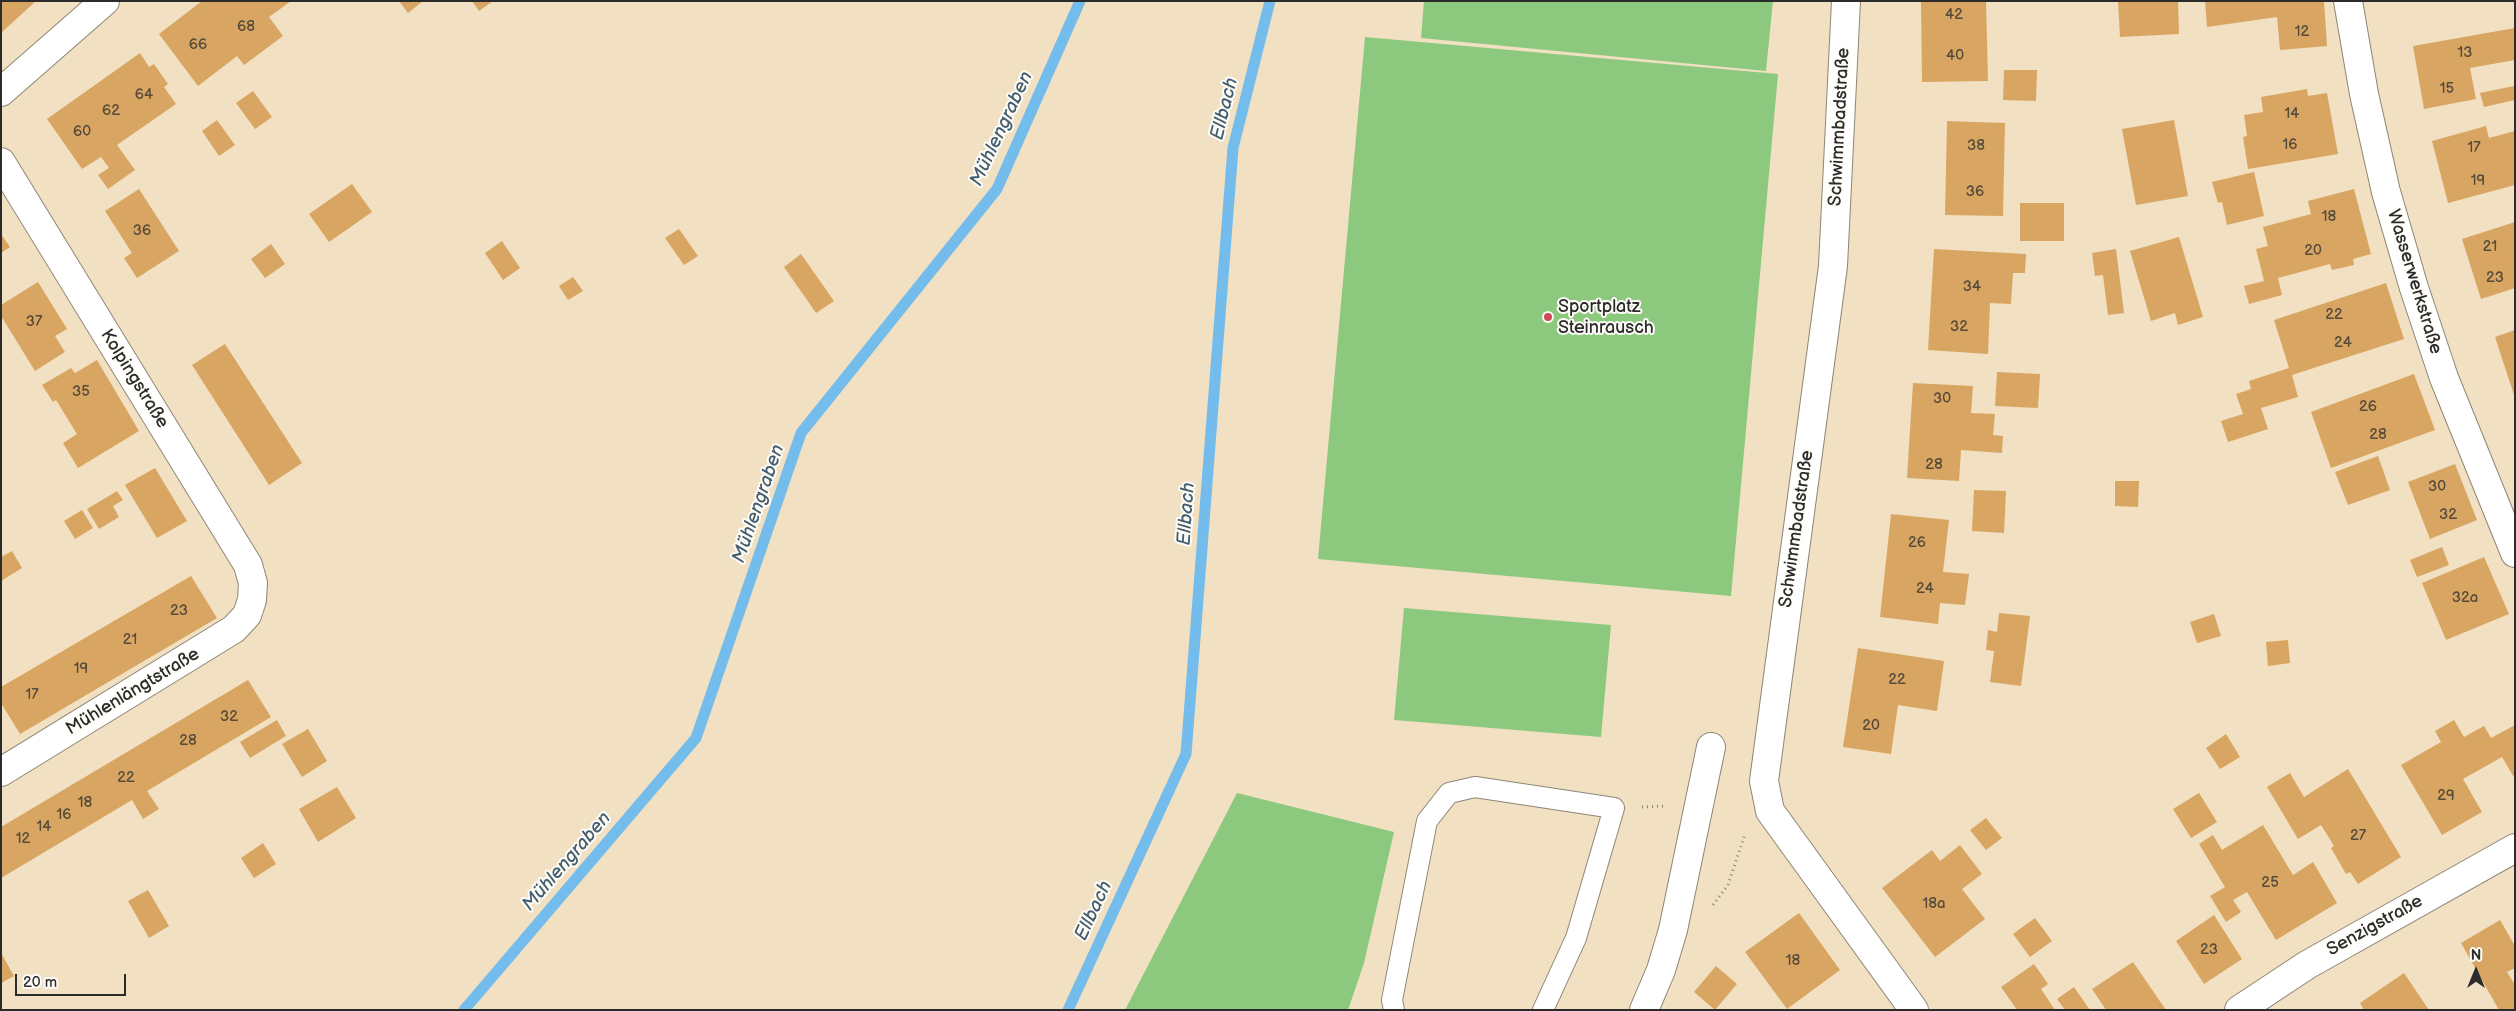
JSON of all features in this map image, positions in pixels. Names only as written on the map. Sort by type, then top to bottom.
[{"type":"street","points":[[1,92],[105,1]]},
{"type":"street","name":"Schwimmbadstraße","points":[[1846,1],[1833,266],[1764,781],[1770,811],[1914,1010]]},
{"type":"street","name":"Wasserwerkstraße","points":[[2348,1],[2364,94],[2386,192],[2414,288],[2444,378],[2515,553]]},
{"type":"street","name":"Kolpingstraße","points":[[1,162],[248,565],[253,583],[252,600]]},
{"type":"street","name":"Mühlenlängtstraße","points":[[1,772],[228,634],[247,615],[252,600]]},
{"type":"street","points":[[1644,1010],[1661,970],[1673,930],[1711,747]]},
{"type":"street","name":"Senzigstraße","points":[[2239,1010],[2307,965],[2515,848]]},
{"type":"lane","points":[[1394,1010],[1392,1000],[1426,821],[1449,793],[1475,787],[1614,808],[1576,938],[1543,1010]]},
{"type":"path","points":[[1711,908],[1728,885],[1764,781]]},
{"type":"path","points":[[1614,808],[1699,805]]},
{"type":"green space","points":[[1424,1],[1773,1],[1766,71],[1421,38]]},
{"type":"green space","name":"Sportplatz Steinrausch","points":[[1365,37],[1778,74],[1731,596],[1318,559]]},
{"type":"green space","points":[[1404,608],[1611,625],[1601,737],[1394,720]]},
{"type":"green space","points":[[1237,793],[1394,832],[1364,963],[1348,1010],[1125,1010]]},
{"type":"building","points":[[1,1],[36,1],[1,33]]},
{"type":"building","points":[[202,1],[291,1],[269,17],[283,36],[244,65],[237,56],[198,86],[159,34]]},
{"type":"building","points":[[399,1],[423,1],[408,13]]},
{"type":"building","points":[[472,1],[493,1],[479,11]]},
{"type":"building","points":[[1921,1],[1986,1],[1988,81],[1922,82]]},
{"type":"building","points":[[2118,1],[2178,1],[2179,34],[2120,37]]},
{"type":"building","points":[[2205,1],[2324,1],[2327,46],[2280,50],[2277,17],[2207,27]]},
{"type":"building","points":[[2515,28],[2515,60],[2470,68],[2476,99],[2424,109],[2413,46]]},
{"type":"building","points":[[140,53],[149,67],[154,64],[168,84],[164,87],[176,104],[117,145],[135,170],[108,189],[98,175],[109,168],[101,157],[82,169],[47,119]]},
{"type":"building","points":[[2004,70],[2037,70],[2036,101],[2003,100]]},
{"type":"building","points":[[2514,86],[2515,100],[2484,107],[2480,93]]},
{"type":"building","points":[[2307,89],[2308,96],[2327,93],[2338,154],[2248,169],[2243,137],[2247,136],[2244,115],[2263,112],[2261,97]]},
{"type":"building","points":[[253,91],[272,117],[255,129],[236,103]]},
{"type":"building","points":[[217,120],[235,145],[219,156],[202,131]]},
{"type":"building","points":[[2174,120],[2188,196],[2136,205],[2122,129]]},
{"type":"building","points":[[1947,121],[2005,123],[2003,216],[1945,215]]},
{"type":"building","points":[[2486,126],[2489,138],[2515,131],[2515,185],[2448,203],[2432,141]]},
{"type":"building","points":[[2254,172],[2264,216],[2227,225],[2222,202],[2218,203],[2212,182]]},
{"type":"building","points":[[352,184],[372,212],[329,242],[309,214]]},
{"type":"building","points":[[139,189],[179,251],[137,278],[124,258],[132,253],[105,211]]},
{"type":"building","points":[[2354,189],[2371,254],[2353,259],[2354,265],[2332,270],[2330,264],[2278,278],[2282,295],[2249,304],[2244,286],[2264,281],[2256,249],[2268,246],[2263,227],[2311,214],[2308,201]]},
{"type":"building","points":[[2020,203],[2064,203],[2064,241],[2020,241]]},
{"type":"building","points":[[2515,222],[2515,288],[2481,299],[2462,239]]},
{"type":"building","points":[[679,229],[698,256],[684,265],[665,238]]},
{"type":"building","points":[[1,234],[10,247],[1,253]]},
{"type":"building","points":[[2179,237],[2203,317],[2178,325],[2175,313],[2151,321],[2130,251]]},
{"type":"building","points":[[502,241],[520,268],[503,280],[485,253]]},
{"type":"building","points":[[271,244],[285,264],[265,278],[251,259]]},
{"type":"building","points":[[1934,249],[2026,254],[2025,273],[2013,273],[2011,304],[1990,303],[1988,354],[1928,350]]},
{"type":"building","points":[[2116,249],[2124,313],[2108,315],[2103,275],[2095,276],[2092,253]]},
{"type":"building","points":[[801,254],[834,301],[816,313],[784,267]]},
{"type":"building","points":[[573,277],[583,291],[568,300],[559,286]]},
{"type":"building","points":[[38,282],[67,329],[55,336],[65,352],[35,371],[1,316],[1,305]]},
{"type":"building","points":[[2386,283],[2404,339],[2292,375],[2298,397],[2261,408],[2268,429],[2228,442],[2221,421],[2243,414],[2236,394],[2251,389],[2249,381],[2289,368],[2274,320]]},
{"type":"building","points":[[2515,330],[2515,394],[2514,395],[2495,337]]},
{"type":"building","points":[[225,344],[302,463],[269,485],[192,365]]},
{"type":"building","points":[[97,360],[139,431],[78,468],[63,443],[77,434],[56,400],[53,402],[42,385],[71,368],[75,373]]},
{"type":"building","points":[[1997,372],[2040,374],[2038,408],[1995,406]]},
{"type":"building","points":[[2414,374],[2435,430],[2331,468],[2311,412]]},
{"type":"building","points":[[1913,383],[1973,386],[1971,413],[1995,414],[1993,435],[2003,436],[2002,453],[1961,450],[1959,481],[1907,478]]},
{"type":"building","points":[[2378,456],[2390,490],[2348,505],[2335,472]]},
{"type":"building","points":[[2455,464],[2477,520],[2430,539],[2408,482]]},
{"type":"building","points":[[155,468],[187,521],[157,538],[125,485]]},
{"type":"building","points":[[2115,481],[2139,481],[2138,507],[2115,506]]},
{"type":"building","points":[[1974,490],[2006,491],[2004,533],[1972,531]]},
{"type":"building","points":[[117,491],[123,500],[113,506],[119,517],[99,529],[87,509]]},
{"type":"building","points":[[82,510],[93,528],[75,539],[64,521]]},
{"type":"building","points":[[1891,514],[1949,520],[1943,572],[1969,574],[1965,605],[1940,603],[1938,624],[1880,617]]},
{"type":"building","points":[[2442,547],[2449,565],[2417,577],[2410,560]]},
{"type":"building","points":[[12,551],[22,568],[1,581],[1,557]]},
{"type":"building","points":[[2484,557],[2509,614],[2446,640],[2422,583]]},
{"type":"building","points":[[191,576],[217,618],[20,734],[1,703],[1,687]]},
{"type":"building","points":[[1999,613],[2030,616],[2021,686],[1990,682],[1994,651],[1986,650],[1988,630],[1997,632]]},
{"type":"building","points":[[2214,614],[2221,636],[2197,643],[2190,622]]},
{"type":"building","points":[[2288,640],[2290,663],[2268,666],[2266,642]]},
{"type":"building","points":[[1858,648],[1944,661],[1937,711],[1898,705],[1891,754],[1843,747]]},
{"type":"building","points":[[248,680],[271,717],[147,791],[159,809],[143,819],[132,800],[1,878],[1,827]]},
{"type":"building","points":[[277,720],[286,736],[250,758],[240,742]]},
{"type":"building","points":[[2454,720],[2464,737],[2484,726],[2491,738],[2515,725],[2515,779],[2502,757],[2463,779],[2482,812],[2442,835],[2401,765],[2441,742],[2435,731]]},
{"type":"building","points":[[308,729],[327,761],[302,777],[282,744]]},
{"type":"building","points":[[2226,734],[2240,757],[2220,769],[2206,748]]},
{"type":"building","points":[[2348,769],[2401,857],[2358,884],[2350,872],[2346,874],[2331,848],[2334,846],[2321,825],[2298,839],[2267,787],[2290,773],[2304,797]]},
{"type":"building","points":[[337,787],[356,818],[318,842],[299,809]]},
{"type":"building","points":[[2199,793],[2217,822],[2191,838],[2173,809]]},
{"type":"building","points":[[1986,818],[2002,838],[1986,850],[1970,830]]},
{"type":"building","points":[[2263,825],[2293,875],[2313,862],[2337,903],[2276,940],[2247,892],[2233,900],[2241,912],[2226,922],[2210,896],[2225,887],[2199,844],[2213,835],[2222,850]]},
{"type":"building","points":[[263,843],[276,864],[254,878],[241,858]]},
{"type":"building","points":[[1960,845],[1982,874],[1962,889],[1985,919],[1935,957],[1882,888],[1932,850],[1940,861]]},
{"type":"building","points":[[148,890],[169,926],[149,938],[128,901]]},
{"type":"building","points":[[1799,913],[1840,970],[1787,1009],[1745,952]]},
{"type":"building","points":[[2214,915],[2242,959],[2204,984],[2176,941]]},
{"type":"building","points":[[2035,918],[2052,941],[2030,957],[2013,934]]},
{"type":"building","points":[[2500,920],[2515,946],[2515,968],[2507,972],[2515,985],[2515,1010],[2499,1010],[2461,943]]},
{"type":"building","points":[[1,953],[14,976],[1,983]]},
{"type":"building","points":[[2133,962],[2166,1010],[2106,1010],[2092,989]]},
{"type":"building","points":[[2034,964],[2048,984],[2041,989],[2055,1010],[2017,1010],[2001,987]]},
{"type":"building","points":[[1716,966],[1737,984],[1715,1010],[1694,992]]},
{"type":"building","points":[[2404,973],[2429,1010],[2364,1010],[2360,1003]]},
{"type":"building","points":[[2074,987],[2090,1010],[2065,1010],[2057,999]]},
{"type":"waterway","name":"Mühlengraben","points":[[464,1010],[696,738],[801,433],[997,189],[1080,1]]},
{"type":"waterway","name":"Ellbach","points":[[1068,1010],[1186,754],[1233,148],[1270,1]]},
{"type":"place","name":"Sportplatz Steinrausch","points":[[1548,317]]}]
